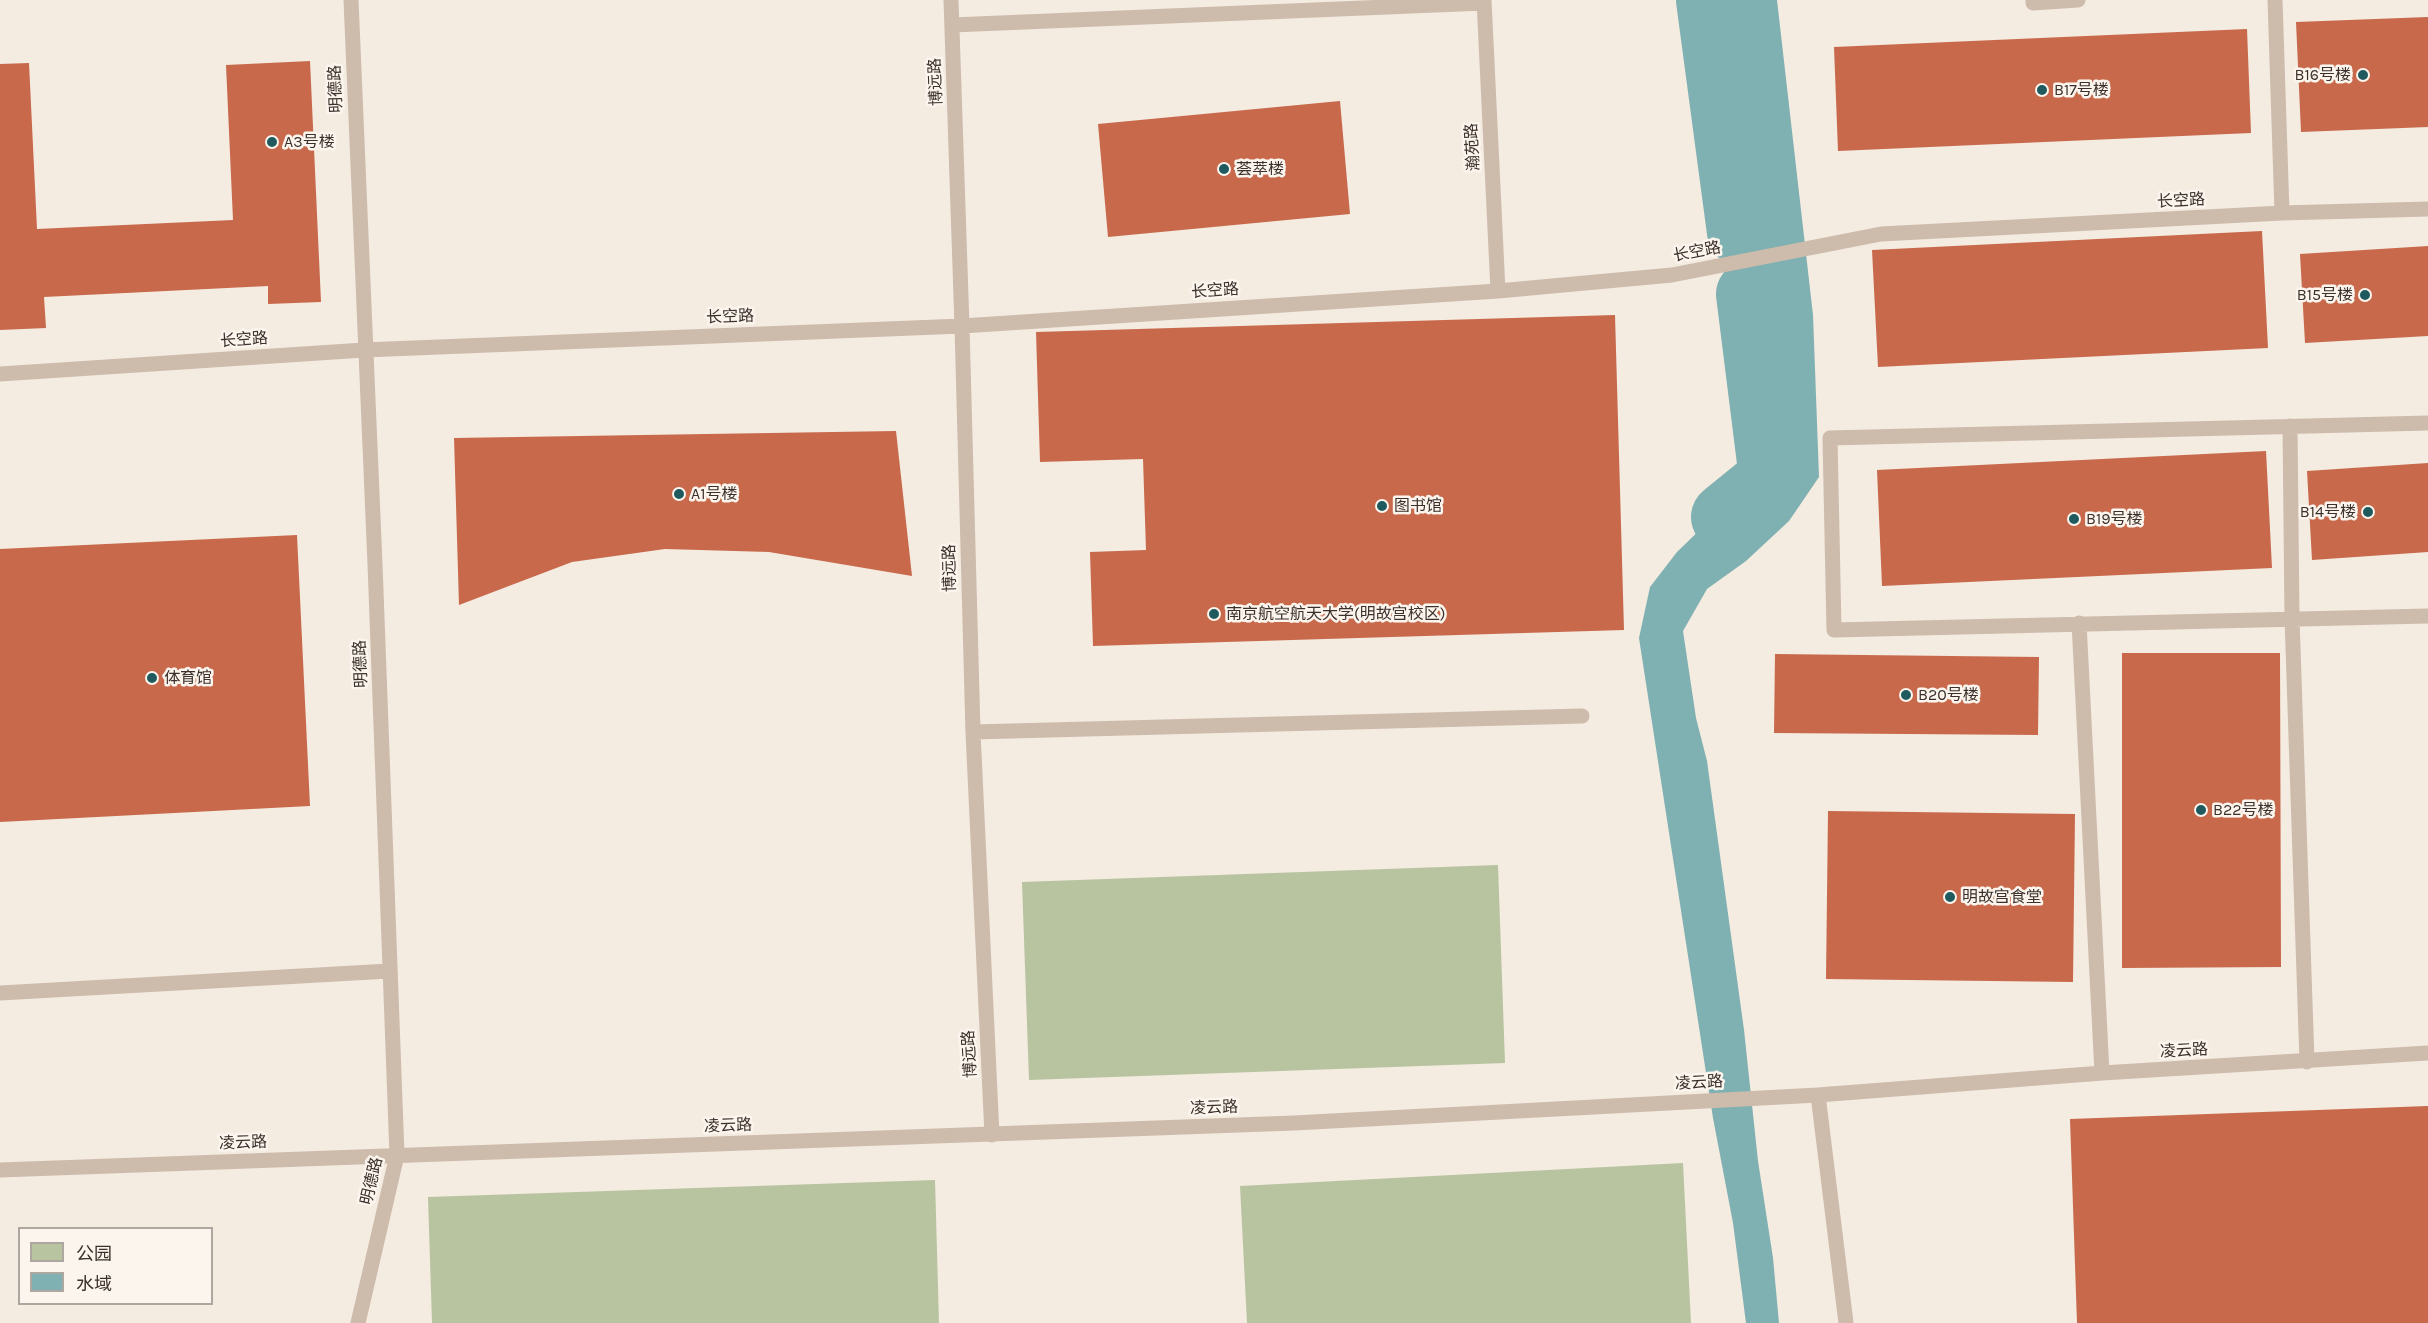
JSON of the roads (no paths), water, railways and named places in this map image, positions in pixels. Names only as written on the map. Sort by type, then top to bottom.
[{"type":"lane","name":"明德路","points":[[351,0],[397,1155],[358,1323]]},
{"type":"lane","name":"博远路","points":[[951,0],[972,732],[992,1135]]},
{"type":"lane","points":[[2033,0],[2033,3],[2078,0]]},
{"type":"lane","points":[[2275,0],[2282,213]]},
{"type":"lane","points":[[952,26],[1484,2]]},
{"type":"lane","name":"瀚苑路","points":[[1484,2],[1498,291]]},
{"type":"lane","name":"长空路","points":[[0,374],[364,350],[962,326],[1498,291],[1672,275],[1881,234],[2282,213],[2428,208]]},
{"type":"lane","points":[[2428,423],[1830,438],[1834,630],[2428,616]]},
{"type":"lane","points":[[2290,426],[2292,618],[2307,1062]]},
{"type":"lane","points":[[2079,624],[2102,1073]]},
{"type":"lane","points":[[972,732],[1582,716]]},
{"type":"lane","points":[[0,993],[388,971]]},
{"type":"lane","name":"凌云路","points":[[0,1170],[1294,1123],[1818,1095],[2102,1073],[2428,1053]]},
{"type":"lane","points":[[1818,1095],[1846,1323]]},
{"type":"water","points":[[1724,0],[1777,0],[1813,315],[1819,477],[1789,521],[1746,561],[1707,589],[1683,631],[1696,718],[1707,761],[1744,1030],[1779,1323],[1746,1323],[1733,1223],[1713,1118],[1639,638],[1650,587],[1677,552],[1753,483],[1773,437]]},
{"type":"waterway","points":[[1710,0],[1741,232]]},
{"type":"waterway","points":[[1725,517],[1773,478],[1750,294]]},
{"type":"place","name":"B16号楼","points":[[2363,75]]},
{"type":"place","name":"B17号楼","points":[[2042,90]]},
{"type":"place","name":"A3号楼","points":[[272,142]]},
{"type":"place","name":"荟萃楼","points":[[1224,169]]},
{"type":"place","name":"B15号楼","points":[[2365,295]]},
{"type":"place","name":"A1号楼","points":[[679,494]]},
{"type":"place","name":"图书馆","points":[[1382,506]]},
{"type":"place","name":"B14号楼","points":[[2368,512]]},
{"type":"place","name":"B19号楼","points":[[2074,519]]},
{"type":"place","name":"南京航空航天大学(明故宫校区)","points":[[1214,614]]},
{"type":"place","name":"体育馆","points":[[152,678]]},
{"type":"place","name":"B20号楼","points":[[1906,695]]},
{"type":"place","name":"B22号楼","points":[[2201,810]]},
{"type":"place","name":"明故宫食堂","points":[[1950,897]]}]
